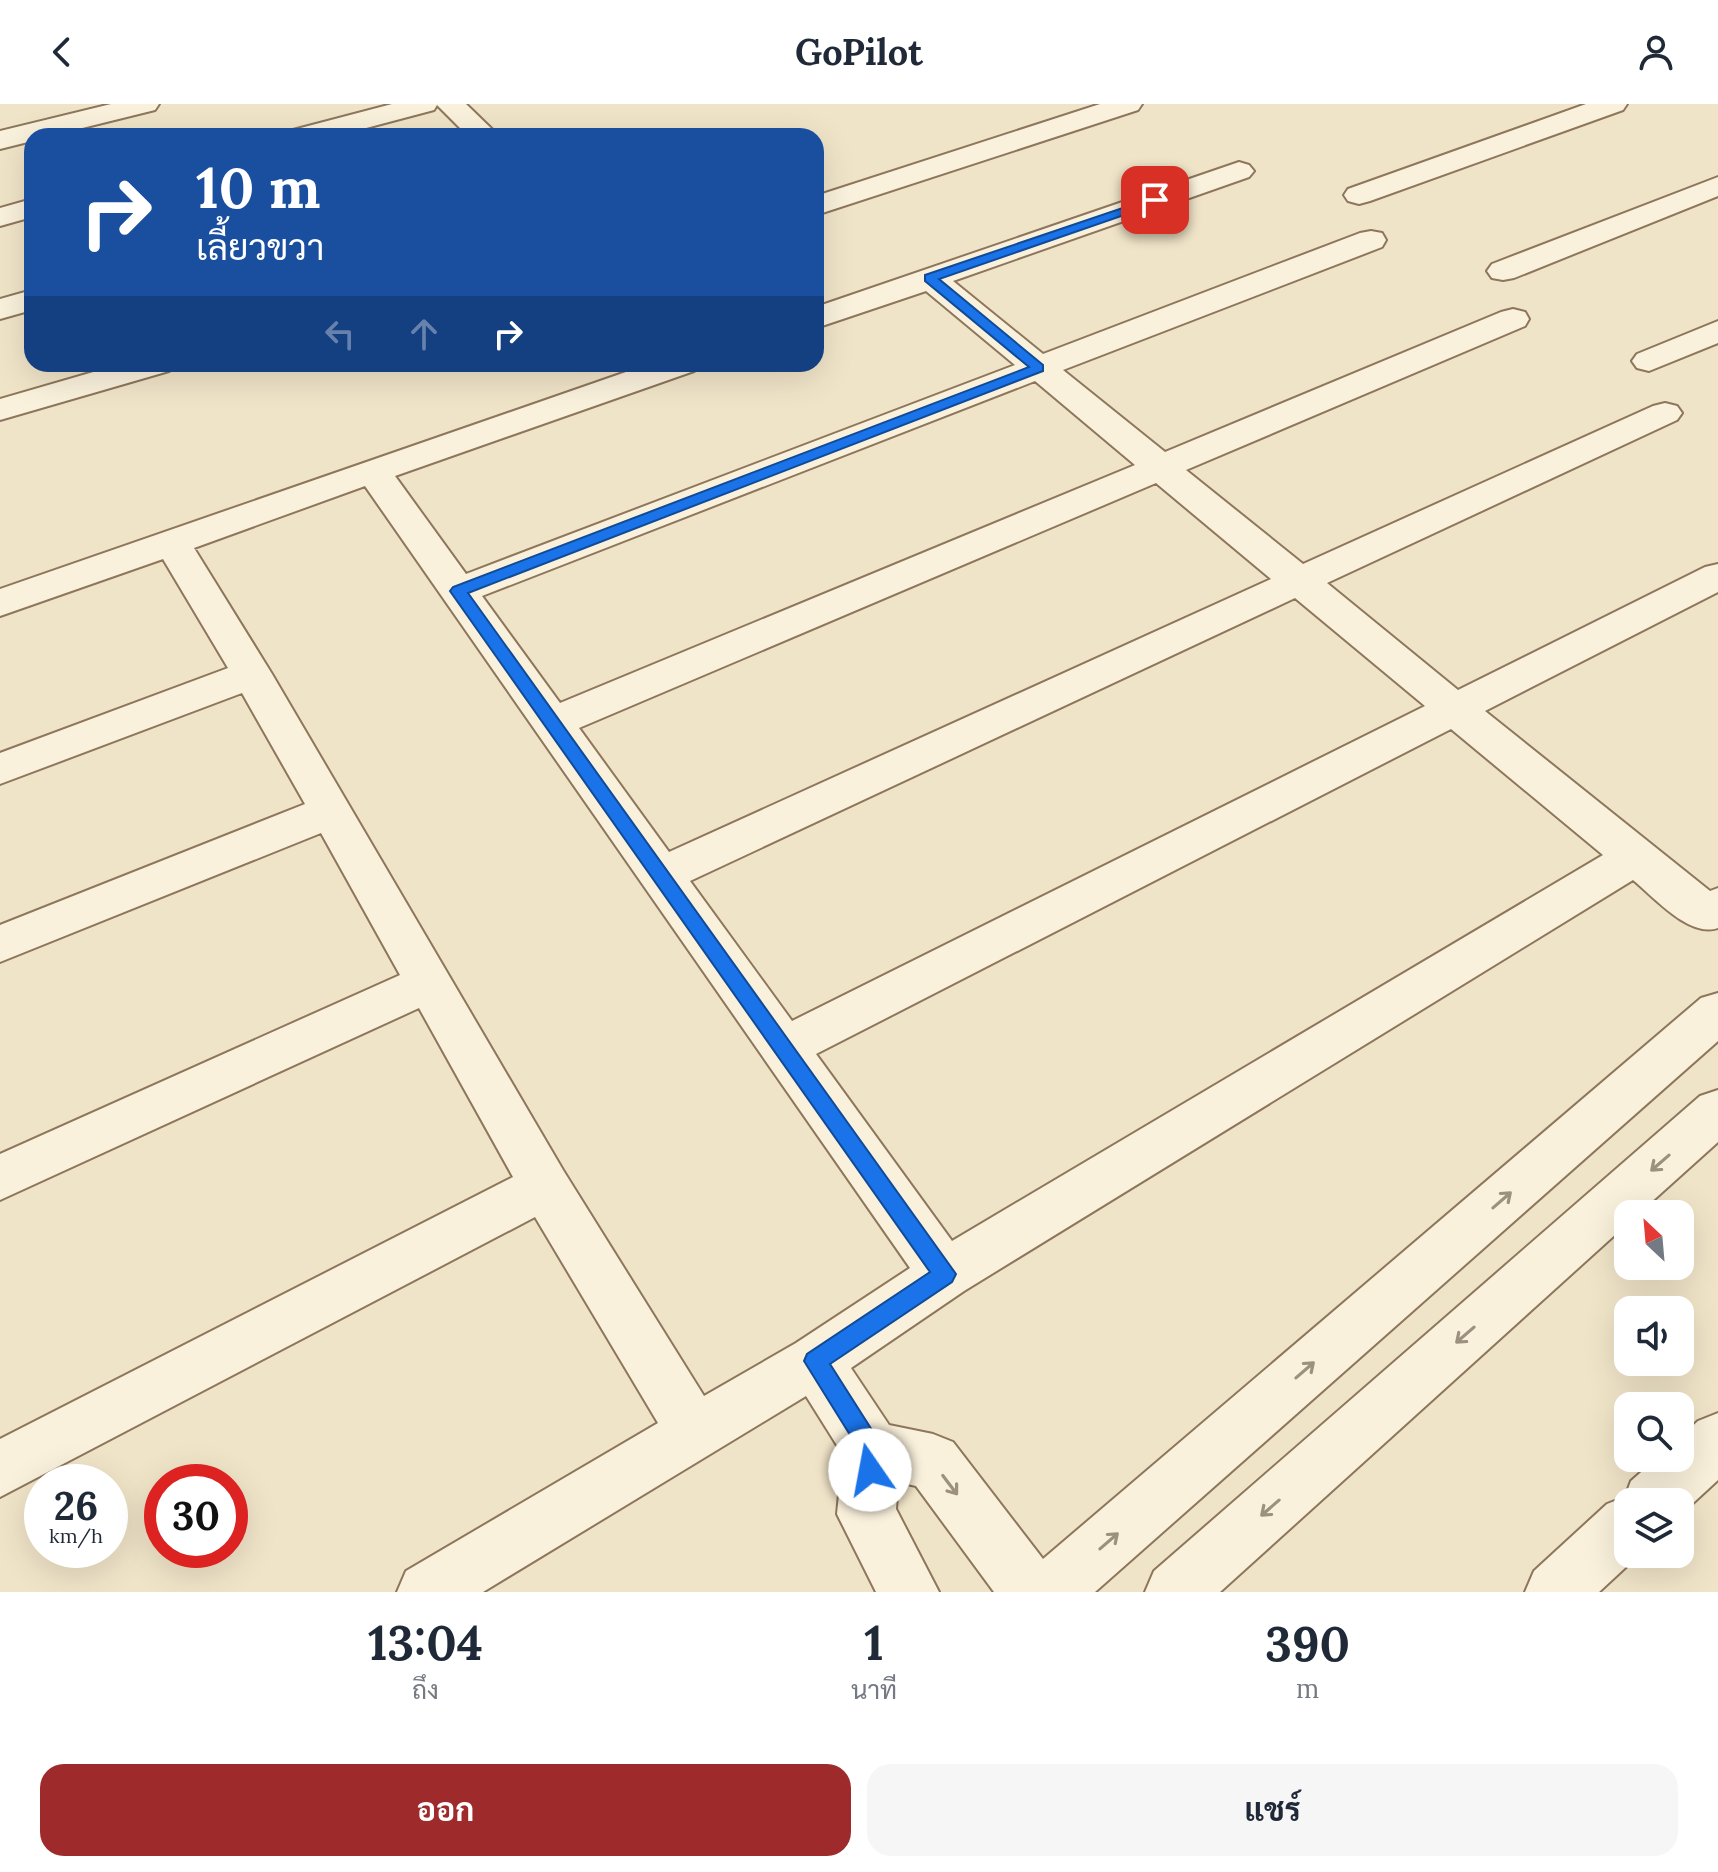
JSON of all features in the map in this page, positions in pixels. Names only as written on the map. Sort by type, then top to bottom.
[{"type":"street","points":[[48,128],[145,104]]},
{"type":"street","points":[[333,128],[424,104]]},
{"type":"street","points":[[450,104],[476,128]]},
{"type":"street","points":[[824,203],[1128,104]]},
{"type":"street","points":[[1359,195],[1613,104]]},
{"type":"street","points":[[0,140],[24,134]]},
{"type":"street","points":[[824,315],[1239,171]]},
{"type":"street","points":[[1503,271],[1718,186]]},
{"type":"street","points":[[0,217],[24,210]]},
{"type":"street","points":[[458,591],[1371,240]]},
{"type":"street","points":[[930,278],[1635,857],[1708,914],[1718,906]]},
{"type":"street","points":[[0,309],[24,302]]},
{"type":"street","points":[[552,723],[1513,319]]},
{"type":"street","points":[[1649,361],[1718,331]]},
{"type":"street","points":[[0,410],[130,372]]},
{"type":"street","points":[[0,603],[659,372]]},
{"type":"street","points":[[660,875],[1665,413]]},
{"type":"street","points":[[373,471],[945,1274]]},
{"type":"street","points":[[171,541],[252,674],[545,1186],[695,1433]]},
{"type":"street","points":[[783,1048],[1718,576]]},
{"type":"street","points":[[0,769],[252,674]]},
{"type":"street","points":[[0,944],[331,811]]},
{"type":"street","points":[[427,1592],[815,1361],[945,1274],[1635,857]]},
{"type":"street","points":[[0,1178],[428,983]]},
{"type":"street","points":[[1050,1592],[1718,1012]]},
{"type":"street","points":[[1175,1592],[1718,1111]]},
{"type":"street","points":[[0,1469],[545,1186]]},
{"type":"street","points":[[815,1361],[872,1449],[866,1514],[909,1592]]},
{"type":"street","points":[[1667,1488],[1718,1441]]},
{"type":"street","points":[[872,1449],[933,1462],[1031,1592]]},
{"type":"street","points":[[1555,1592],[1614,1538]]},
{"type":"route","points":[[870,1470],[872,1449],[815,1361],[945,1274],[458,591],[1038,368],[930,278],[1155,200]]}]
